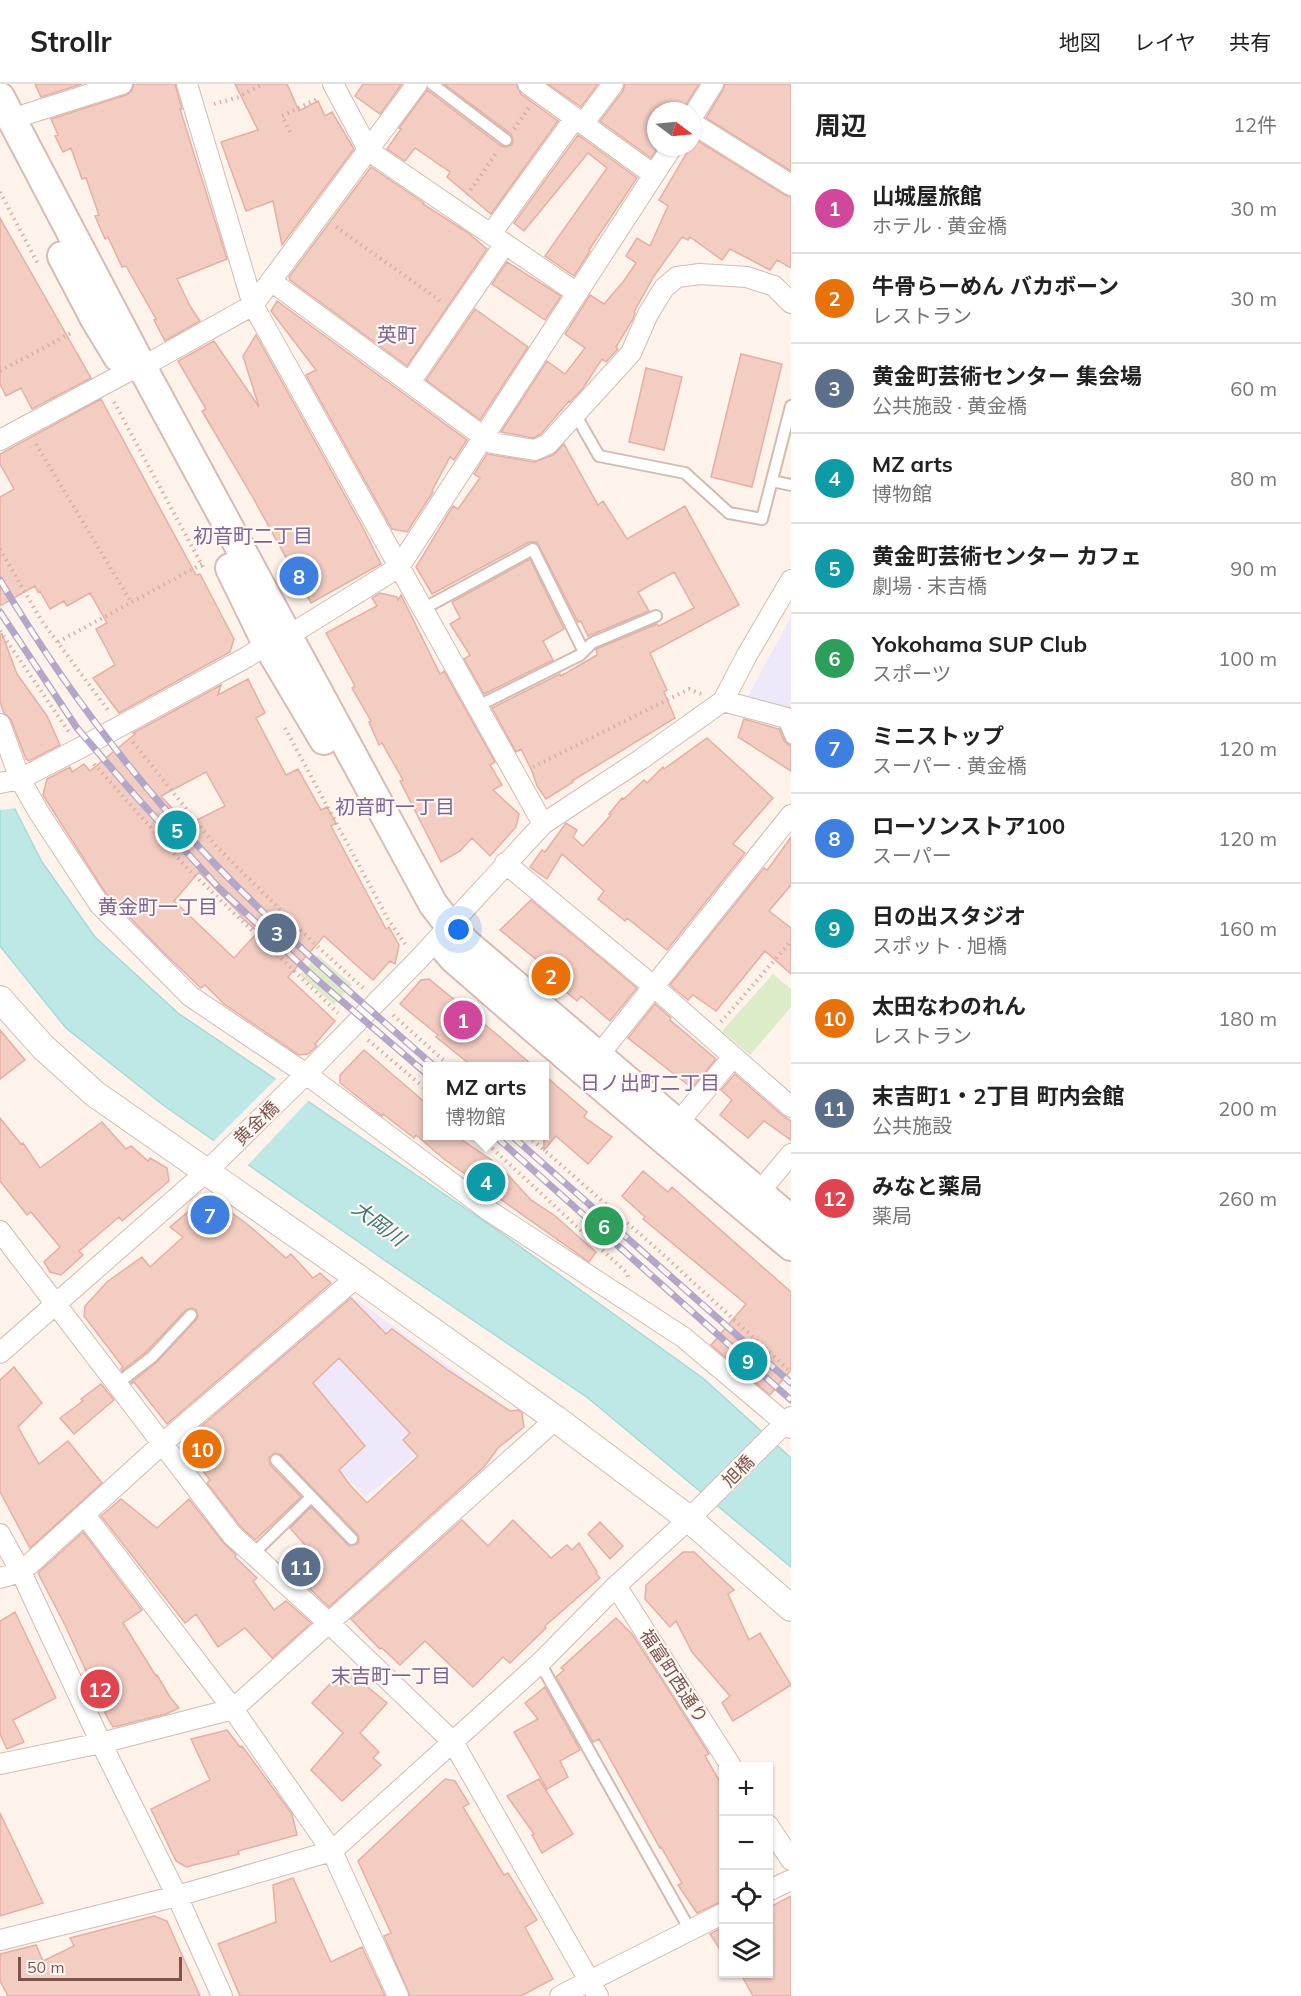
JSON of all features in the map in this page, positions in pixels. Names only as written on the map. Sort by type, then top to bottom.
[{"type":"main road","points":[[0,97],[7,130],[31,194],[95,320],[135,370],[244,596],[278,640],[334,759],[416,912],[443,932],[467,944],[592,1064],[664,1138],[752,1201],[791,1220]]},
{"type":"main road","points":[[592,1064],[677,1124],[752,1201],[791,1246]]},
{"type":"street","points":[[7,130],[27,114],[122,84]]},
{"type":"street","points":[[187,84],[253,305],[543,824]]},
{"type":"street","points":[[0,440],[253,305],[417,84]]},
{"type":"street","points":[[528,84],[654,175]]},
{"type":"street","points":[[410,382],[458,313],[498,239],[579,121],[613,84]]},
{"type":"street","points":[[701,103],[713,84]]},
{"type":"street","points":[[335,87],[369,150],[577,293]]},
{"type":"street","points":[[701,129],[791,185]]},
{"type":"street","points":[[0,783],[20,779],[80,748],[278,640],[400,566],[666,156]]},
{"type":"street","points":[[271,281],[492,443],[535,450],[548,444],[630,353],[648,314],[664,288],[677,277],[700,274],[747,277],[774,286],[791,303]]},
{"type":"street","points":[[786,718],[723,701],[791,580]]},
{"type":"street","name":"黄金橋","points":[[0,1353],[206,1172],[353,1027],[543,824],[640,760],[723,701]]},
{"type":"street","points":[[0,723],[20,779],[38,811],[99,904],[190,996],[306,1074],[488,1210],[683,1337],[789,1423]]},
{"type":"street","points":[[592,1064],[791,815]]},
{"type":"street","points":[[505,863],[653,986],[791,1107]]},
{"type":"street","points":[[0,999],[43,1047],[95,1094],[556,1419],[689,1519],[791,1608]]},
{"type":"street","points":[[677,1124],[733,1057]]},
{"type":"street","points":[[752,1201],[791,1154]]},
{"type":"street","points":[[0,1231],[232,1535],[330,1624],[453,1742],[594,1989]]},
{"type":"street","points":[[0,1578],[21,1572],[162,1444],[357,1277]]},
{"type":"street","points":[[0,1764],[101,1743],[233,1709],[556,1419]]},
{"type":"street","name":"旭橋","points":[[332,1851],[540,1663],[616,1586],[789,1423]]},
{"type":"street","points":[[85,1515],[233,1709],[332,1851],[398,1996]]},
{"type":"street","points":[[0,1534],[21,1572],[101,1743],[177,1896],[222,1996]]},
{"type":"street","name":"福富町西通り","points":[[616,1586],[728,1762]]},
{"type":"street","points":[[773,1833],[791,1860]]},
{"type":"street","points":[[0,1940],[177,1896],[332,1851]]},
{"type":"street","points":[[773,1889],[791,1880]]},
{"type":"street","points":[[560,1996],[594,1989],[690,1930],[719,1915]]},
{"type":"lane","points":[[432,84],[506,140]]},
{"type":"lane","points":[[575,414],[599,456],[685,473],[729,513],[762,519],[791,406]]},
{"type":"lane","points":[[772,481],[791,485]]},
{"type":"lane","points":[[423,609],[533,549],[583,650]]},
{"type":"lane","points":[[478,706],[580,655],[592,643],[657,616]]},
{"type":"lane","points":[[786,718],[791,738]]},
{"type":"lane","points":[[117,1384],[152,1357],[191,1316]]},
{"type":"lane","points":[[276,1460],[352,1539]]},
{"type":"lane","points":[[253,1554],[311,1497]]},
{"type":"lane","points":[[540,1663],[690,1930]]},
{"type":"path","points":[[195,110],[239,97],[263,84]]},
{"type":"path","points":[[290,132],[282,116],[335,87]]},
{"type":"path","points":[[320,216],[458,313]]},
{"type":"path","points":[[0,370],[73,332]]},
{"type":"path","points":[[26,427],[131,602]]},
{"type":"path","points":[[0,549],[41,620],[120,726],[215,845],[318,947],[446,1062]]},
{"type":"path","points":[[58,642],[202,564]]},
{"type":"path","points":[[0,631],[80,748],[186,867],[353,1027],[423,1087]]},
{"type":"path","points":[[516,775],[689,689],[723,701]]},
{"type":"path","points":[[709,1035],[791,941]]},
{"type":"path","points":[[483,1140],[627,1273],[635,1306]]},
{"type":"path","points":[[533,1140],[657,1249],[791,1372]]},
{"type":"shaded area","points":[[791,617],[791,710],[754,701],[748,696]]},
{"type":"shaded area","points":[[347,1293],[465,1378],[423,1433],[430,1444],[365,1497],[252,1375]]},
{"type":"green space","points":[[318,955],[352,985],[334,1005],[300,975]]},
{"type":"green space","points":[[773,974],[791,989],[791,1007],[750,1055],[722,1031]]},
{"type":"water","name":"大岡川","points":[[0,780],[42,862],[95,937],[178,1013],[497,1230],[704,1379],[791,1458],[791,1567],[588,1398],[390,1264],[163,1105],[66,1028],[0,946]]},
{"type":"pier","points":[[0,777],[3,779],[17,808],[0,810]]},
{"type":"pier","points":[[279,1076],[309,1100],[247,1166],[213,1142]]},
{"type":"building","points":[[35,84],[82,84],[41,97]]},
{"type":"building","points":[[134,84],[175,84],[182,109],[180,109],[227,259],[177,279],[200,321],[165,341],[154,320],[156,319],[126,266],[122,267],[108,237],[105,239],[95,216],[99,215],[86,178],[82,179],[71,148],[63,152],[55,136],[58,135],[51,119],[126,95],[131,92]]},
{"type":"building","points":[[235,84],[287,84],[299,111],[318,101],[325,116],[332,112],[354,149],[282,245],[273,201],[246,211],[221,142],[258,130]]},
{"type":"building","points":[[363,84],[402,84],[380,114],[355,96]]},
{"type":"building","points":[[444,84],[516,84],[521,94],[558,121],[491,214],[447,177],[450,172],[415,148],[405,161],[387,149],[401,129],[399,128],[427,90],[501,146],[512,145],[511,134]]},
{"type":"building","points":[[548,84],[598,84],[581,107]]},
{"type":"building","points":[[625,84],[699,84],[688,102],[647,102],[647,155],[600,121],[623,91]]},
{"type":"building","points":[[725,84],[791,84],[791,171],[706,118]]},
{"type":"building","points":[[578,135],[637,178],[574,276],[545,256],[607,168],[588,153],[524,231],[514,223]]},
{"type":"building","points":[[701,143],[791,197],[791,268],[777,260],[770,270],[730,249],[722,260],[690,237],[688,240],[682,237],[654,276],[616,347],[618,349],[606,362],[602,359],[583,388],[541,434],[533,438],[501,432],[547,361],[565,374],[585,348],[565,334],[590,295],[604,304],[623,282],[636,263],[626,256],[637,238],[650,246],[668,206],[659,200],[685,156],[701,156]]},
{"type":"building","points":[[371,167],[467,232],[487,249],[407,366],[289,277]]},
{"type":"building","points":[[0,218],[91,378],[32,409],[21,388],[6,396],[0,384]]},
{"type":"building","points":[[507,262],[561,296],[545,320],[492,284]]},
{"type":"building","points":[[277,301],[467,440],[454,460],[450,457],[433,492],[407,532],[392,529],[306,375],[316,370],[271,311]]},
{"type":"building","points":[[475,309],[528,347],[480,420],[426,380]]},
{"type":"building","points":[[256,335],[381,564],[311,603],[202,411],[206,409],[178,361],[214,341],[259,407],[243,356]]},
{"type":"building","points":[[741,354],[782,364],[752,487],[711,477]]},
{"type":"building","points":[[646,368],[682,377],[664,450],[629,442]]},
{"type":"building","points":[[101,399],[196,575],[200,574],[234,639],[230,652],[119,713],[93,678],[115,665],[96,629],[107,623],[90,593],[67,606],[64,601],[50,609],[35,586],[0,606],[0,497],[14,489],[0,464],[0,454]]},
{"type":"building","points":[[564,444],[598,505],[603,501],[627,539],[685,506],[739,605],[650,653],[667,690],[664,692],[675,718],[546,799],[537,786],[521,749],[516,752],[492,708],[560,674],[561,676],[597,655],[596,649],[657,624],[659,626],[694,608],[674,572],[638,592],[649,611],[588,636],[581,621],[578,622],[537,542],[529,542],[432,594],[416,567],[453,506],[458,509],[480,478],[474,474],[487,454],[534,462],[553,455]]},
{"type":"building","points":[[530,559],[564,629],[543,641],[553,660],[484,694],[464,659],[470,655],[450,624],[460,618],[452,602]]},
{"type":"building","points":[[380,593],[397,597],[398,600],[401,595],[440,674],[444,671],[495,762],[490,765],[502,785],[493,790],[519,814],[516,827],[490,856],[472,838],[460,851],[441,862],[400,781],[403,780],[382,743],[379,745],[369,722],[371,721],[352,688],[355,686],[326,633],[377,606],[372,598]]},
{"type":"building","points":[[0,634],[2,634],[17,674],[47,716],[60,745],[29,761],[26,759],[11,720],[4,713],[0,702]]},
{"type":"building","points":[[248,679],[265,713],[256,718],[286,775],[298,769],[321,810],[327,807],[336,823],[331,826],[386,929],[389,927],[399,945],[395,964],[390,961],[373,980],[324,936],[288,977],[335,1021],[315,1044],[317,1046],[308,1054],[299,1055],[224,1004],[205,985],[201,988],[165,954],[105,892],[43,795],[47,779],[70,767],[72,772],[84,764],[90,771],[135,734],[133,733],[221,685],[218,695]],"holes":[[[206,772],[225,806],[187,825],[161,796]],[[199,872],[258,932],[234,958],[174,901]]]},
{"type":"building","points":[[744,719],[779,729],[784,741],[791,747],[791,771],[738,737]]},
{"type":"building","points":[[707,738],[773,798],[733,844],[745,853],[667,950],[627,918],[625,921],[598,899],[604,891],[562,854],[547,879],[530,867],[542,850],[545,852],[566,823],[577,830],[573,837],[583,846],[611,815],[609,814],[622,798],[624,799],[644,780],[647,783],[663,767],[664,769]]},
{"type":"building","points":[[791,837],[791,885],[769,911],[791,928],[791,974],[765,951],[716,1011],[693,995],[688,1000],[670,985],[764,868],[767,870]]},
{"type":"building","points":[[531,900],[637,988],[610,1021],[581,996],[577,1001],[554,982],[558,977],[500,930]]},
{"type":"building","points":[[429,979],[528,1062],[467,1062],[400,1004],[421,980]]},
{"type":"building","points":[[655,1004],[671,1018],[670,1020],[716,1059],[692,1088],[628,1038]]},
{"type":"building","points":[[0,1030],[25,1060],[0,1079]]},
{"type":"building","points":[[364,1050],[423,1101],[423,1140],[462,1140],[499,1165],[531,1200],[554,1215],[596,1252],[589,1262],[444,1159],[416,1135],[414,1138],[383,1114],[382,1116],[340,1083],[340,1075]]},
{"type":"building","points":[[735,1074],[791,1121],[791,1140],[764,1121],[748,1138],[720,1115],[732,1100],[721,1090]]},
{"type":"building","points":[[549,1079],[587,1112],[584,1117],[612,1137],[588,1164],[556,1136],[544,1150],[544,1140],[549,1140]]},
{"type":"building","points":[[0,1118],[21,1144],[23,1143],[40,1168],[102,1122],[126,1149],[131,1146],[148,1161],[150,1158],[167,1168],[169,1181],[122,1221],[119,1217],[79,1251],[83,1255],[61,1275],[50,1272],[44,1262],[60,1247],[31,1212],[27,1215],[0,1181]]},
{"type":"building","points":[[643,1171],[668,1192],[672,1187],[791,1292],[791,1370],[770,1395],[711,1345],[746,1304],[643,1219],[645,1217],[622,1196]]},
{"type":"building","points":[[214,1200],[247,1224],[286,1258],[291,1254],[313,1278],[320,1273],[331,1283],[167,1424],[134,1382],[131,1383],[157,1362],[196,1320],[198,1316],[196,1310],[192,1308],[186,1310],[147,1351],[122,1371],[123,1367],[84,1316],[85,1306],[107,1282],[142,1257],[150,1267],[183,1237],[170,1227],[201,1201]]},
{"type":"building","points":[[351,1298],[386,1334],[392,1329],[449,1371],[510,1411],[518,1410],[522,1413],[524,1427],[498,1448],[484,1467],[329,1607],[283,1563],[305,1545],[290,1528],[311,1507],[349,1546],[358,1544],[357,1534],[281,1455],[275,1453],[269,1457],[270,1465],[301,1497],[255,1540],[241,1527],[207,1483],[210,1480],[187,1451],[189,1449],[183,1442]],"holes":[[[339,1358],[410,1433],[403,1440],[418,1456],[367,1503],[339,1470],[365,1446],[313,1383]]]},
{"type":"building","points":[[14,1367],[42,1403],[18,1427],[39,1464],[68,1441],[102,1483],[30,1548],[0,1492],[0,1380]]},
{"type":"building","points":[[101,1384],[114,1400],[74,1434],[60,1418]]},
{"type":"building","points":[[121,1499],[157,1528],[189,1499],[236,1555],[235,1557],[257,1578],[253,1581],[274,1610],[286,1601],[311,1623],[272,1658],[245,1628],[218,1647],[196,1614],[185,1623],[101,1516]]},
{"type":"building","points":[[462,1520],[488,1546],[513,1520],[551,1558],[567,1545],[572,1550],[579,1543],[600,1578],[545,1626],[546,1628],[510,1663],[503,1657],[473,1687],[425,1641],[400,1665],[382,1648],[380,1649],[351,1619]]},
{"type":"building","points":[[600,1522],[623,1546],[610,1559],[588,1534]]},
{"type":"building","points":[[83,1532],[142,1610],[123,1623],[179,1708],[166,1714],[113,1727],[107,1717],[65,1625],[38,1573]]},
{"type":"building","points":[[683,1552],[694,1552],[734,1590],[728,1594],[749,1640],[760,1633],[791,1685],[733,1721],[722,1703],[730,1696],[692,1652],[676,1621],[670,1627],[645,1599],[646,1585]]},
{"type":"building","points":[[15,1612],[56,1698],[13,1720],[24,1742],[7,1749],[0,1734],[0,1621]]},
{"type":"building","points":[[616,1618],[632,1634],[709,1754],[705,1756],[719,1780],[719,1903],[697,1913],[678,1885],[682,1883],[599,1739],[593,1742],[556,1677],[564,1670],[561,1668]]},
{"type":"building","points":[[345,1668],[387,1703],[360,1733],[379,1752],[373,1758],[381,1765],[342,1801],[311,1770],[343,1733],[312,1703]]},
{"type":"building","points":[[545,1687],[580,1750],[560,1761],[568,1777],[547,1789],[514,1732],[538,1719],[525,1703]]},
{"type":"building","points":[[227,1730],[240,1747],[242,1746],[292,1814],[297,1835],[238,1851],[239,1854],[186,1867],[176,1861],[151,1809],[210,1780],[191,1739]]},
{"type":"building","points":[[445,1779],[455,1781],[469,1804],[463,1807],[504,1875],[508,1873],[537,1920],[525,1927],[553,1979],[521,1996],[410,1996],[384,1936],[391,1933],[358,1861]]},
{"type":"building","points":[[539,1779],[573,1834],[542,1853],[532,1835],[534,1834],[507,1796]]},
{"type":"building","points":[[0,1813],[43,1903],[0,1916]]},
{"type":"building","points":[[293,1878],[331,1962],[362,1947],[385,1996],[240,1996],[218,1944],[276,1922],[273,1885]]},
{"type":"building","points":[[791,1896],[791,1996],[753,1996],[743,1978],[773,1978],[773,1905]]},
{"type":"building","points":[[154,1916],[167,1921],[200,1996],[8,1996],[0,1981],[0,1954],[36,1945],[43,1961],[74,1946],[70,1938]]},
{"type":"building","points":[[719,1929],[719,1948],[710,1934]]},
{"type":"railway","points":[[0,580],[72,691],[154,797],[240,890],[429,1062]]},
{"type":"railway","points":[[0,612],[77,728],[218,887],[315,978],[423,1071]]},
{"type":"railway","points":[[499,1140],[791,1400]]},
{"type":"railway","points":[[517,1140],[791,1383]]},
{"type":"place","name":"ローソンストア100","points":[[299,576]]},
{"type":"place","name":"黄金町芸術センター カフェ","points":[[177,830]]},
{"type":"place","name":"黄金町芸術センター 集会場","points":[[277,933]]},
{"type":"place","name":"牛骨らーめん バカボーン","points":[[551,976]]},
{"type":"place","name":"山城屋旅館","points":[[463,1020]]},
{"type":"place","name":"MZ arts","points":[[486,1182]]},
{"type":"place","name":"ミニストップ","points":[[210,1215]]},
{"type":"place","name":"Yokohama SUP Club","points":[[604,1226]]},
{"type":"place","name":"日の出スタジオ","points":[[748,1361]]},
{"type":"place","name":"太田なわのれん","points":[[202,1449]]},
{"type":"place","name":"末吉町1・2丁目 町内会館","points":[[301,1567]]},
{"type":"place","name":"みなと薬局","points":[[100,1689]]},
{"type":"district","name":"英町","points":[[397,334]]},
{"type":"district","name":"初音町二丁目","points":[[253,535]]},
{"type":"district","name":"初音町一丁目","points":[[395,806]]},
{"type":"district","name":"黄金町一丁目","points":[[158,906]]},
{"type":"district","name":"日ノ出町二丁目","points":[[650,1082]]},
{"type":"district","name":"末吉町一丁目","points":[[391,1675]]}]
